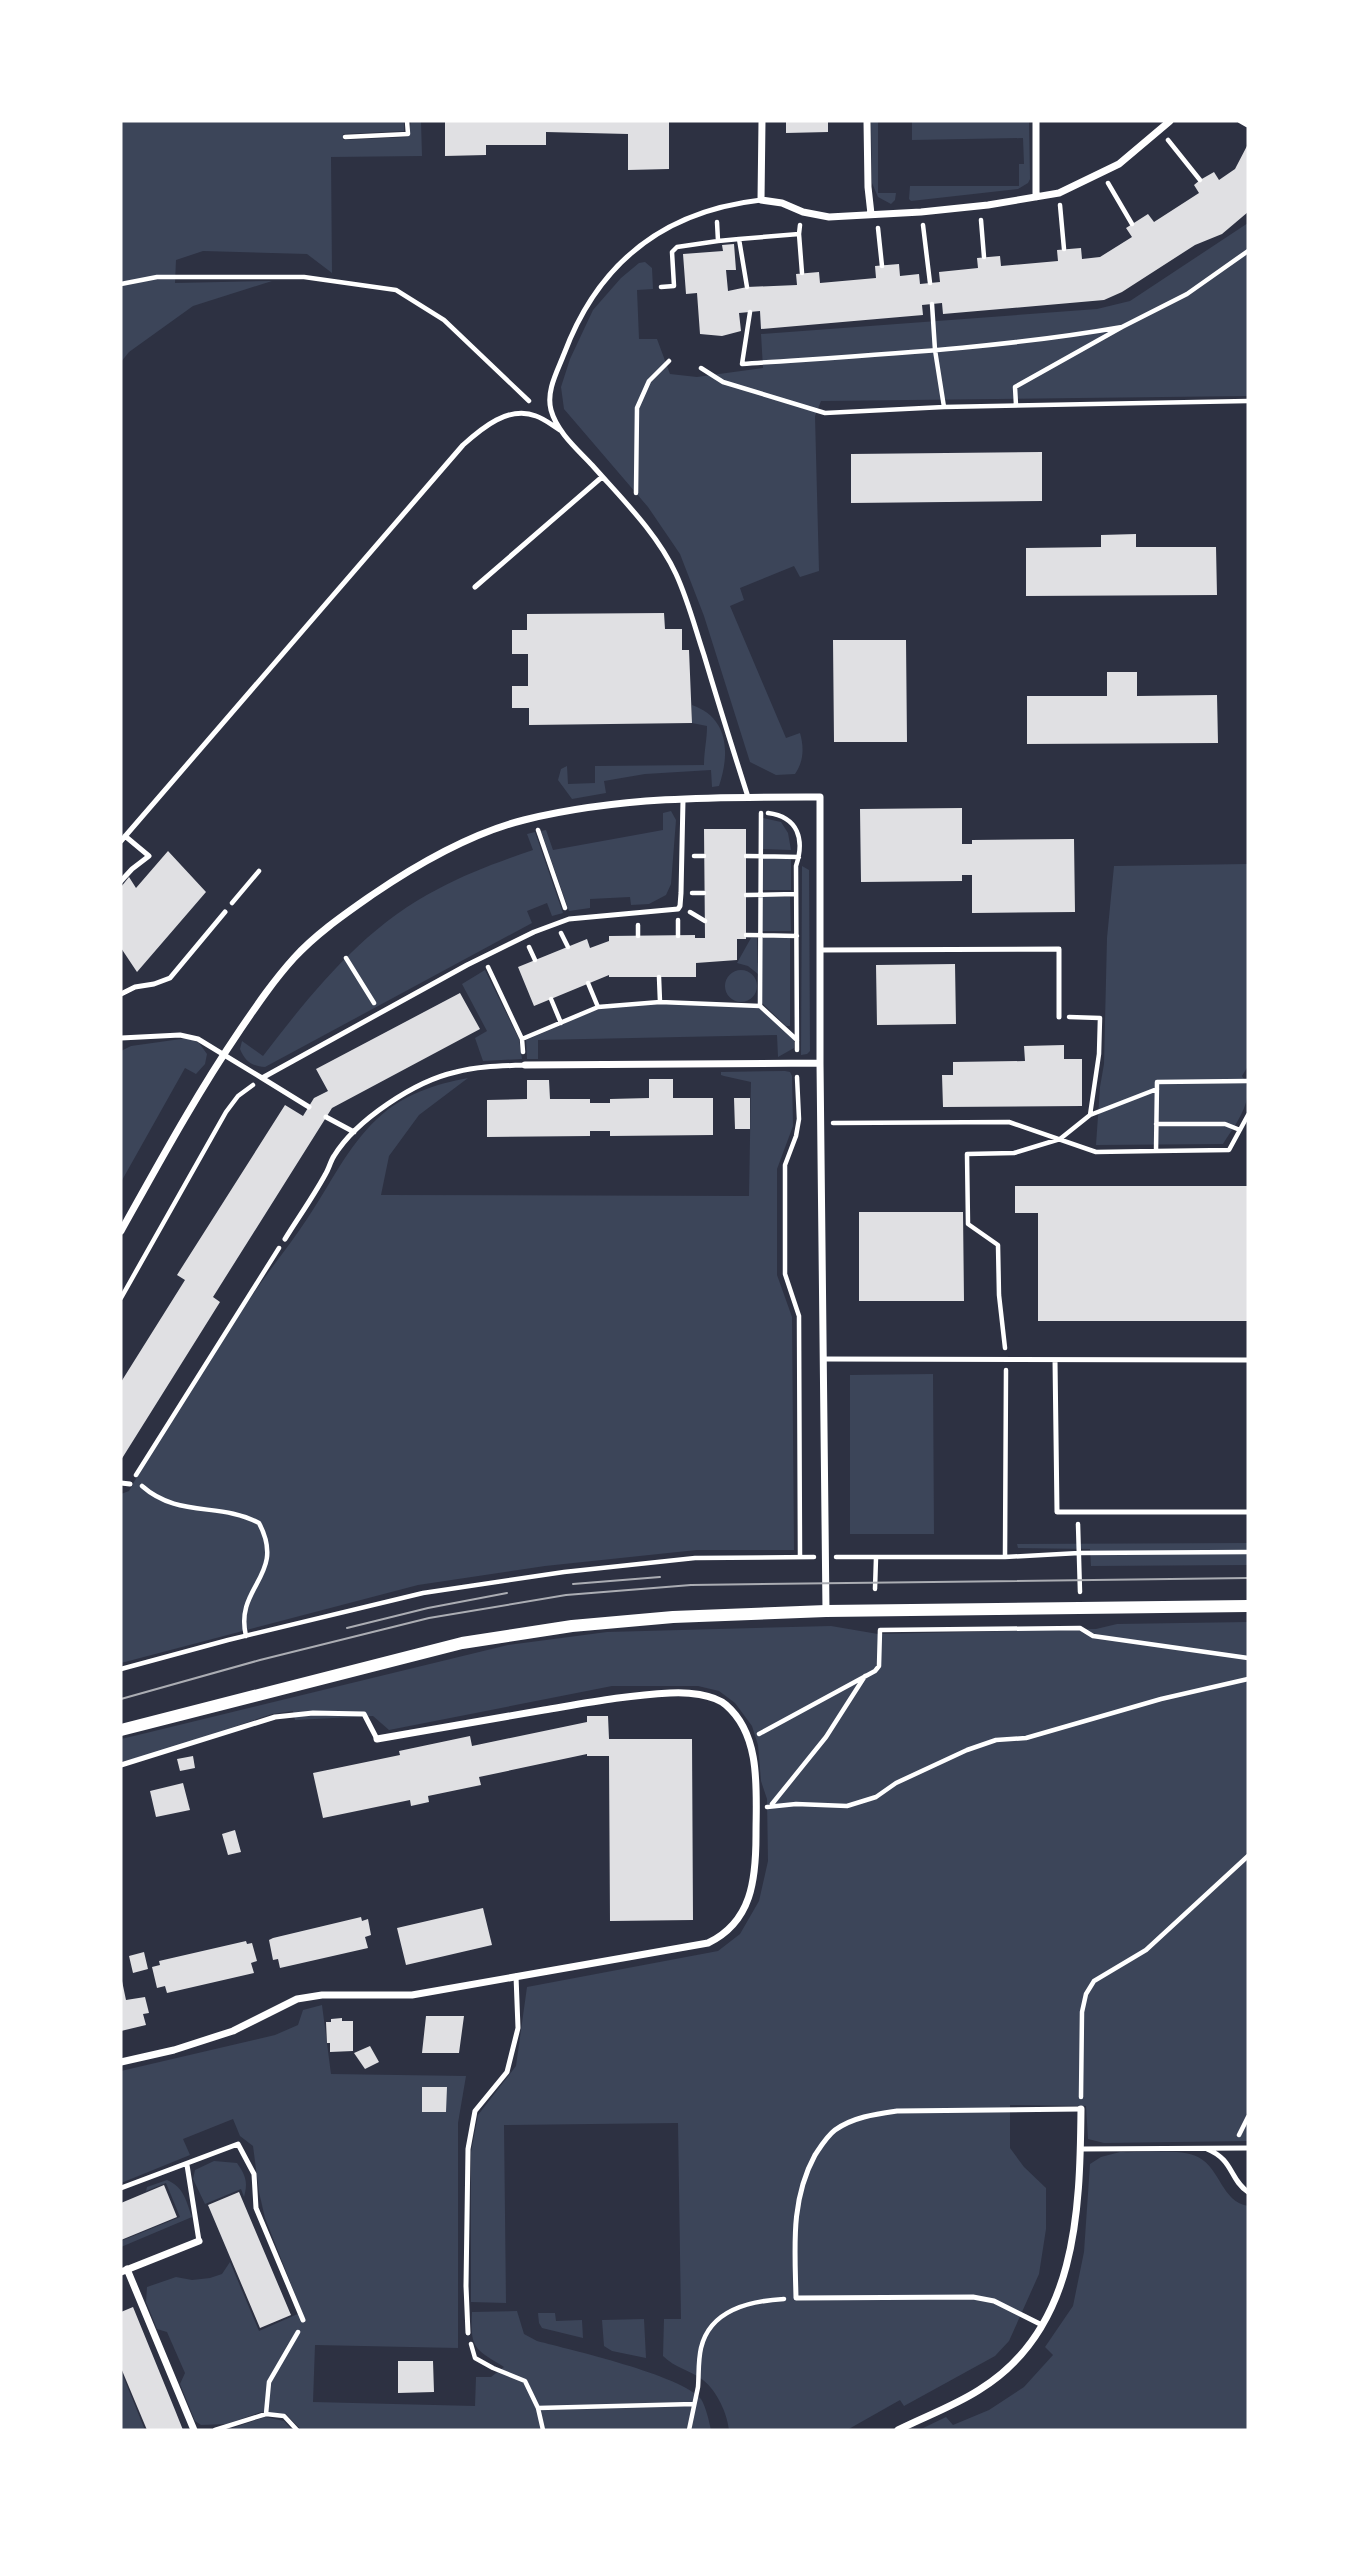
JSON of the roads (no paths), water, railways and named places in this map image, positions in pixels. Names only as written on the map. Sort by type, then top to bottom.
[{"type":"street","points":[[762,121],[761,200],[829,216],[921,212],[1059,194],[1119,164],[1170,121]]},
{"type":"street","points":[[867,121],[868,187],[874,214]]},
{"type":"street","points":[[1036,121],[1036,197]]},
{"type":"street","points":[[121,1231],[206,1079],[294,957],[336,920],[429,859],[533,818],[580,808],[748,797],[820,797],[826,1611]]},
{"type":"street","points":[[525,1065],[820,1063]]},
{"type":"street","points":[[121,1730],[463,1643],[572,1626],[673,1617],[826,1611],[1248,1606]]},
{"type":"street","points":[[121,2062],[174,2050],[233,2031],[297,1999],[322,1995],[412,1995],[708,1943],[725,1935],[741,1917],[751,1892],[756,1860],[754,1763],[749,1739],[739,1719],[723,1703],[702,1695],[672,1693],[605,1700],[377,1739]]},
{"type":"street","points":[[898,2430],[980,2390],[1020,2358],[1052,2309],[1067,2270],[1077,2215],[1081,2109]]},
{"type":"street","points":[[194,2430],[124,2270],[199,2241]]},
{"type":"lane","points":[[560,430],[551,410],[550,391],[569,340],[593,296],[615,268],[647,240],[696,213],[761,200]]},
{"type":"lane","points":[[121,881],[149,856],[123,839],[463,445],[488,425],[514,414],[535,415],[560,430],[636,515],[676,574],[748,797]]},
{"type":"lane","points":[[475,587],[602,477]]},
{"type":"lane","points":[[262,1078],[534,932],[569,919],[678,909],[681,893],[683,800]]},
{"type":"lane","points":[[121,994],[135,987],[170,978],[225,912]]},
{"type":"lane","points":[[821,950],[1059,950],[1059,1017]]},
{"type":"lane","points":[[121,1038],[180,1035],[198,1039],[309,1107]]},
{"type":"lane","points":[[285,1239],[326,1174],[334,1156],[354,1132],[382,1108],[414,1088],[452,1072],[482,1067],[525,1065]]},
{"type":"lane","points":[[326,1117],[354,1132]]},
{"type":"lane","points":[[824,1359],[1248,1360]]},
{"type":"lane","points":[[1055,1360],[1057,1512],[1248,1513]]},
{"type":"lane","points":[[121,1483],[130,1484]]},
{"type":"lane","points":[[121,1765],[275,1717],[313,1713],[364,1714],[377,1739]]},
{"type":"lane","points":[[468,2333],[468,2149],[475,2111],[507,2072],[518,2028],[516,1976]]},
{"type":"lane","points":[[1041,2325],[994,2301],[973,2297],[796,2298],[795,2219],[799,2195],[821,2145],[834,2131],[849,2122],[897,2111],[1081,2109]]},
{"type":"lane","points":[[121,2188],[237,2144],[254,2174],[256,2208],[303,2320]]},
{"type":"lane","points":[[1204,2148],[1224,2159],[1232,2168],[1236,2180],[1248,2192]]},
{"type":"lane","points":[[1081,2149],[1248,2148]]},
{"type":"lane","points":[[187,2165],[199,2241]]},
{"type":"tram line","points":[[573,1584],[660,1577]]},
{"type":"tram line","points":[[121,1699],[260,1660],[429,1618],[566,1595],[691,1585],[1248,1578]]},
{"type":"tram line","points":[[347,1628],[428,1608],[507,1593]]}]
